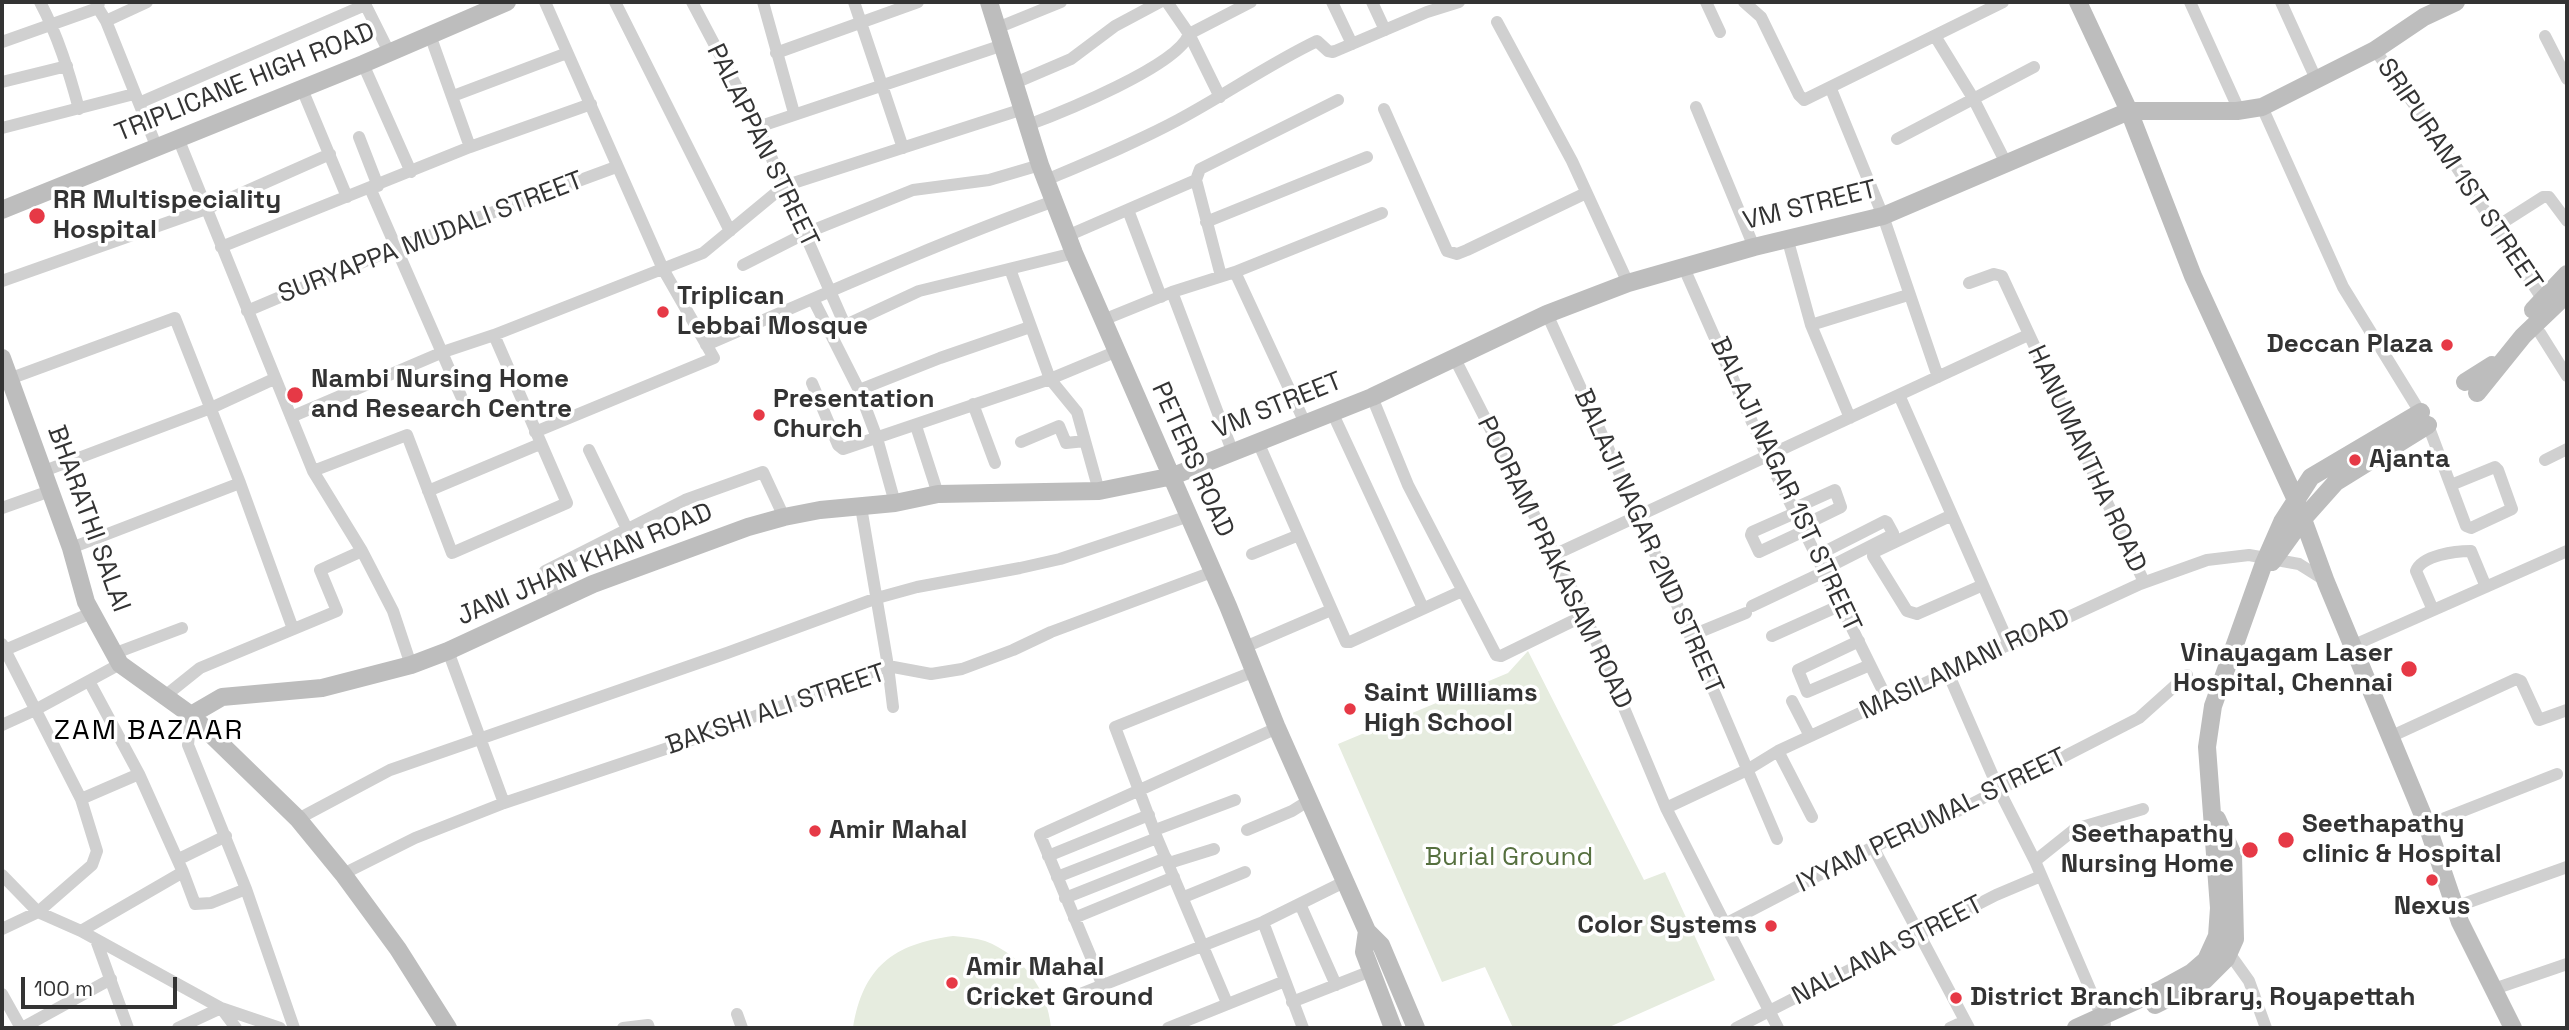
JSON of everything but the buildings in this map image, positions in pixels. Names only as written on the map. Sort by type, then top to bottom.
[{"type":"main road","name":"TRIPLICANE HIGH ROAD","points":[[2,210],[363,64],[507,2]]},
{"type":"main road","name":"PETERS ROAD","points":[[989,2],[1043,172],[1115,352],[1173,476],[1308,801],[1367,932],[1381,945],[1416,1028]]},
{"type":"main road","points":[[2078,2],[2129,111],[2193,276],[2296,500],[2326,582],[2427,825],[2460,922],[2513,1028]]},
{"type":"main road","name":"VM STREET","points":[[1173,476],[1372,397],[1547,314],[1628,283],[1754,247],[1882,216],[2129,111],[2239,110],[2262,107],[2375,50],[2424,17],[2456,2]]},
{"type":"main road","points":[[2567,274],[2471,388],[2496,380],[2567,307]]},
{"type":"main road","points":[[2498,356],[2567,294]]},
{"type":"main road","name":"BHARATHI SALAI","points":[[2,358],[9,389],[44,471],[71,548],[86,602],[116,659],[191,715],[298,819],[343,874],[397,949],[448,1028]]},
{"type":"main road","points":[[2101,1023],[2192,973],[2206,960],[2217,936],[2219,908],[2207,747],[2213,706],[2228,660],[2282,522],[2311,477],[2425,418]]},
{"type":"main road","points":[[2267,563],[2336,482],[2425,418]]},
{"type":"main road","name":"JANI JHAN KHAN ROAD","points":[[191,715],[222,696],[322,688],[411,665],[448,651],[593,584],[748,527],[784,517],[820,509],[895,503],[938,494],[1098,491],[1173,476]]},
{"type":"main road","points":[[2076,1028],[2149,1008],[2205,980],[2226,959],[2235,939],[2233,855],[2212,806]]},
{"type":"main road","name":"PETERS ROAD","points":[[1367,932],[1364,952],[1377,970],[1394,1028]]},
{"type":"main road","points":[[1377,970],[1406,1028]]},
{"type":"street","points":[[40,2],[68,66],[79,109]]},
{"type":"street","points":[[106,21],[147,2]]},
{"type":"street","points":[[428,491],[714,358],[663,269],[545,2]]},
{"type":"street","points":[[615,2],[730,231]]},
{"type":"street","name":"PALAPPAN STREET","points":[[692,2],[758,127],[844,323],[848,324],[919,291],[1010,269]]},
{"type":"street","points":[[762,2],[794,113]]},
{"type":"street","points":[[854,2],[884,83],[903,148]]},
{"type":"street","points":[[776,53],[918,2]]},
{"type":"street","points":[[758,127],[884,83],[1000,36],[1061,2]]},
{"type":"street","points":[[1015,82],[1071,59],[1115,26],[1160,2]]},
{"type":"street","points":[[1167,2],[1189,34],[1220,97]]},
{"type":"street","points":[[291,417],[443,352],[494,335],[704,253],[784,186],[903,148],[1025,117],[1073,109],[1127,82],[1172,52],[1189,34],[1251,2]]},
{"type":"street","points":[[1332,2],[1352,44]]},
{"type":"street","points":[[1372,2],[1385,30]]},
{"type":"street","points":[[743,265],[806,233],[914,190],[1043,172],[1114,151],[1220,97],[1288,55],[1317,41],[1331,52],[1385,30],[1425,7],[1459,2]]},
{"type":"street","points":[[1706,2],[1720,32]]},
{"type":"street","points":[[1744,2],[1761,18],[1799,95],[1804,100],[2003,2]]},
{"type":"street","points":[[2190,2],[2239,110]]},
{"type":"street","points":[[2281,2],[2316,79]]},
{"type":"street","points":[[2,128],[136,98],[365,4],[389,52]]},
{"type":"street","points":[[2,42],[99,5],[158,148]]},
{"type":"street","points":[[1497,22],[1572,161],[1628,283]]},
{"type":"street","points":[[430,34],[470,147]]},
{"type":"street","points":[[1935,36],[1973,98],[2006,163]]},
{"type":"street","points":[[2545,36],[2567,79]]},
{"type":"street","name":"SRIPURAM 1ST STREET","points":[[2375,50],[2433,131],[2543,300]]},
{"type":"street","points":[[453,96],[567,53]]},
{"type":"street","points":[[363,64],[411,172]]},
{"type":"street","points":[[2,82],[68,66]]},
{"type":"street","points":[[1897,139],[2034,67]]},
{"type":"street","points":[[302,89],[347,197]]},
{"type":"street","points":[[1831,89],[1882,216],[1938,377]]},
{"type":"street","points":[[1221,276],[1196,180],[1200,169],[1338,100]]},
{"type":"street","points":[[221,247],[470,147],[591,104]]},
{"type":"street","points":[[1696,107],[1754,247]]},
{"type":"street","points":[[2262,107],[2343,287],[2425,418],[2451,485],[2468,527],[2512,509],[2495,467],[2451,485]]},
{"type":"street","points":[[1384,109],[1447,251],[1457,254],[1467,250],[1586,193]]},
{"type":"street","points":[[359,137],[396,248],[461,396]]},
{"type":"street","points":[[178,138],[313,471],[362,551],[393,611],[411,665]]},
{"type":"street","points":[[2,282],[206,209],[330,154]]},
{"type":"street","points":[[1206,222],[1367,157]]},
{"type":"street","name":"SURYAPPA MUDALI STREET","points":[[247,311],[396,248],[616,166]]},
{"type":"street","points":[[1068,236],[1196,180]]},
{"type":"street","points":[[2496,227],[2543,197],[2549,197],[2567,221]]},
{"type":"street","points":[[706,345],[831,292],[888,264],[1054,201]]},
{"type":"street","points":[[1128,209],[1233,453]]},
{"type":"street","points":[[1102,320],[1166,294],[1235,272],[1382,213]]},
{"type":"street","points":[[1788,240],[1811,325],[1850,418]]},
{"type":"street","points":[[1074,253],[1010,269],[1049,379],[1077,412],[1098,491]]},
{"type":"street","name":"BALAJI NAGAR 1ST STREET","points":[[1684,268],[1767,456],[1888,701]]},
{"type":"street","points":[[1235,272],[1305,423]]},
{"type":"street","name":"HANUMANTHA ROAD","points":[[1969,284],[1994,274],[2002,276],[2144,582]]},
{"type":"street","points":[[1811,325],[1908,295]]},
{"type":"street","points":[[813,299],[859,390],[877,438],[895,503]]},
{"type":"street","name":"BALAJI NAGAR 2ND STREET","points":[[1547,314],[1639,516],[1777,839]]},
{"type":"street","points":[[9,389],[175,318],[240,483],[293,629]]},
{"type":"street","points":[[859,390],[1030,327]]},
{"type":"street","points":[[2540,333],[2567,376]]},
{"type":"street","points":[[313,471],[407,435],[452,552],[567,503],[494,335]]},
{"type":"street","points":[[1556,554],[2028,335]]},
{"type":"street","points":[[812,383],[838,445],[843,449],[1049,379],[1115,352]]},
{"type":"street","name":"POORAM PRAKASAM ROAD","points":[[1455,359],[1586,615],[1666,808],[1778,1028]]},
{"type":"street","points":[[44,471],[211,408],[274,379]]},
{"type":"street","points":[[1899,395],[2009,644]]},
{"type":"street","points":[[1372,397],[1408,485],[1494,652],[1499,656],[1586,615]]},
{"type":"street","points":[[973,404],[995,463]]},
{"type":"street","points":[[1332,412],[1423,608]]},
{"type":"street","points":[[916,426],[938,494]]},
{"type":"street","points":[[1021,443],[1059,426],[1066,443],[1085,440]]},
{"type":"street","points":[[1258,442],[1345,640],[1350,642],[1462,590]]},
{"type":"street","points":[[2545,460],[2567,449]]},
{"type":"street","points":[[589,450],[627,529]]},
{"type":"street","points":[[556,601],[545,571],[685,500],[763,472],[784,517]]},
{"type":"street","points":[[71,548],[240,483]]},
{"type":"street","points":[[1804,531],[1759,552],[1751,535],[1831,484]]},
{"type":"street","points":[[1762,557],[1841,507],[1835,490],[1793,508]]},
{"type":"street","points":[[2,508],[50,491]]},
{"type":"street","points":[[860,507],[893,707]]},
{"type":"street","points":[[1952,515],[1874,552],[1873,556],[1912,614],[1983,585]]},
{"type":"street","points":[[298,819],[390,770],[877,598],[917,587],[1060,559],[1189,516]]},
{"type":"street","points":[[1690,636],[1824,571],[1893,533],[1885,521],[1816,556]]},
{"type":"street","points":[[1252,554],[1298,535]]},
{"type":"street","points":[[165,696],[200,668],[337,611],[320,569],[362,551]]},
{"type":"street","points":[[2433,610],[2416,571],[2421,564],[2440,554],[2470,551],[2486,587]]},
{"type":"street","points":[[2352,646],[2567,551]]},
{"type":"street","name":"MASILAMANI ROAD","points":[[1666,808],[1747,770],[1778,751],[2144,582],[2207,561],[2249,555],[2267,563],[2299,565],[2326,582]]},
{"type":"street","name":"BAKSHI ALI STREET","points":[[343,874],[415,838],[504,803],[689,741],[888,666],[931,674],[962,669],[1051,632],[1212,572]]},
{"type":"street","points":[[1772,636],[1841,605]]},
{"type":"street","points":[[1245,647],[1331,610]]},
{"type":"street","points":[[2,929],[38,912],[92,864],[97,851],[81,799],[35,710],[7,667],[3,647],[91,613]]},
{"type":"street","points":[[2,725],[89,681],[116,659],[183,628]]},
{"type":"street","points":[[1859,641],[1800,669],[1798,673],[1807,692],[1870,664]]},
{"type":"street","points":[[448,651],[504,803]]},
{"type":"street","points":[[1227,1003],[1115,728],[1255,671]]},
{"type":"street","points":[[1948,673],[1999,790],[2035,861],[2101,1023]]},
{"type":"street","name":"IYYAM PERUMAL STREET","points":[[1725,924],[1873,847],[1950,815],[2139,718],[2187,675]]},
{"type":"street","points":[[2392,736],[2514,680],[2519,680],[2539,720],[2567,710]]},
{"type":"street","points":[[89,681],[139,774],[179,859],[195,904],[211,903],[246,889]]},
{"type":"street","points":[[1792,701],[1810,736]]},
{"type":"street","points":[[191,715],[188,745],[246,889],[294,1028]]},
{"type":"street","points":[[1103,986],[1040,835],[1277,728]]},
{"type":"street","points":[[1778,751],[1812,817]]},
{"type":"street","points":[[81,799],[139,774]]},
{"type":"street","points":[[2427,825],[2557,774]]},
{"type":"street","points":[[1057,877],[1235,800]]},
{"type":"street","points":[[1247,830],[1292,811],[1308,801]]},
{"type":"street","points":[[2035,861],[2075,829],[2143,809]]},
{"type":"street","points":[[1048,856],[1149,815]]},
{"type":"street","points":[[179,859],[226,836]]},
{"type":"street","points":[[1873,847],[1967,1025],[1950,1028]]},
{"type":"street","points":[[1065,898],[1168,861],[1214,849]]},
{"type":"street","points":[[2455,907],[2567,867]]},
{"type":"street","points":[[81,931],[183,872]]},
{"type":"street","points":[[1184,897],[1245,872]]},
{"type":"street","points":[[2,875],[38,912],[81,931],[221,1009],[280,1028]]},
{"type":"street","name":"NALLANA STREET","points":[[1736,1028],[1997,895],[2041,876]]},
{"type":"street","points":[[1074,918],[1174,877]]},
{"type":"street","points":[[1070,998],[1263,922],[1344,881]]},
{"type":"street","points":[[1300,904],[1336,985]]},
{"type":"street","points":[[1263,922],[1303,1028]]},
{"type":"street","points":[[96,940],[128,1028]]},
{"type":"street","points":[[2229,953],[2249,981],[2266,1028]]},
{"type":"street","points":[[2494,989],[2567,964]]},
{"type":"street","points":[[1292,1002],[1377,970]]},
{"type":"street","points":[[2,993],[21,1028],[111,979]]},
{"type":"street","points":[[1168,1028],[1285,981]]},
{"type":"street","points":[[178,1028],[221,1009]]},
{"type":"street","points":[[221,1009],[236,1028]]},
{"type":"street","points":[[737,1014],[742,1028]]},
{"type":"street","points":[[623,1028],[649,1027]]},
{"type":"green space","name":"Burial Ground","points":[[1528,651],[1644,880],[1665,872],[1715,980],[1607,1028],[1513,1028],[1485,967],[1442,982],[1338,744],[1508,673]]},
{"type":"green space","name":"Amir Mahal Cricket Ground","points":[[953,936],[985,941],[1021,964],[1039,987],[1045,1000],[1051,1028],[853,1028],[864,989],[884,962],[913,945]]},
{"type":"place","name":"RR Multispeciality Hospital","points":[[37,216]]},
{"type":"place","name":"Triplican Lebbai Mosque","points":[[663,312]]},
{"type":"place","name":"Deccan Plaza","points":[[2447,345]]},
{"type":"place","name":"Nambi Nursing Home and Research Centre","points":[[295,395]]},
{"type":"place","name":"Presentation Church","points":[[759,415]]},
{"type":"place","name":"Ajanta","points":[[2355,460]]},
{"type":"place","name":"Vinayagam Laser Hospital, Chennai","points":[[2409,669]]},
{"type":"place","name":"Saint Williams High School","points":[[1350,709]]},
{"type":"place","name":"Amir Mahal","points":[[815,831]]},
{"type":"place","name":"Seethapathy clinic & Hospital","points":[[2286,840]]},
{"type":"place","name":"Seethapathy Nursing Home","points":[[2250,850]]},
{"type":"place","name":"Nexus","points":[[2432,880]]},
{"type":"place","name":"Color Systems","points":[[1771,926]]},
{"type":"place","name":"Amir Mahal Cricket Ground","points":[[952,983]]},
{"type":"place","name":"District Branch Library, Royapettah","points":[[1956,998]]},
{"type":"district","name":"ZAM BAZAAR","points":[[149,731]]}]
